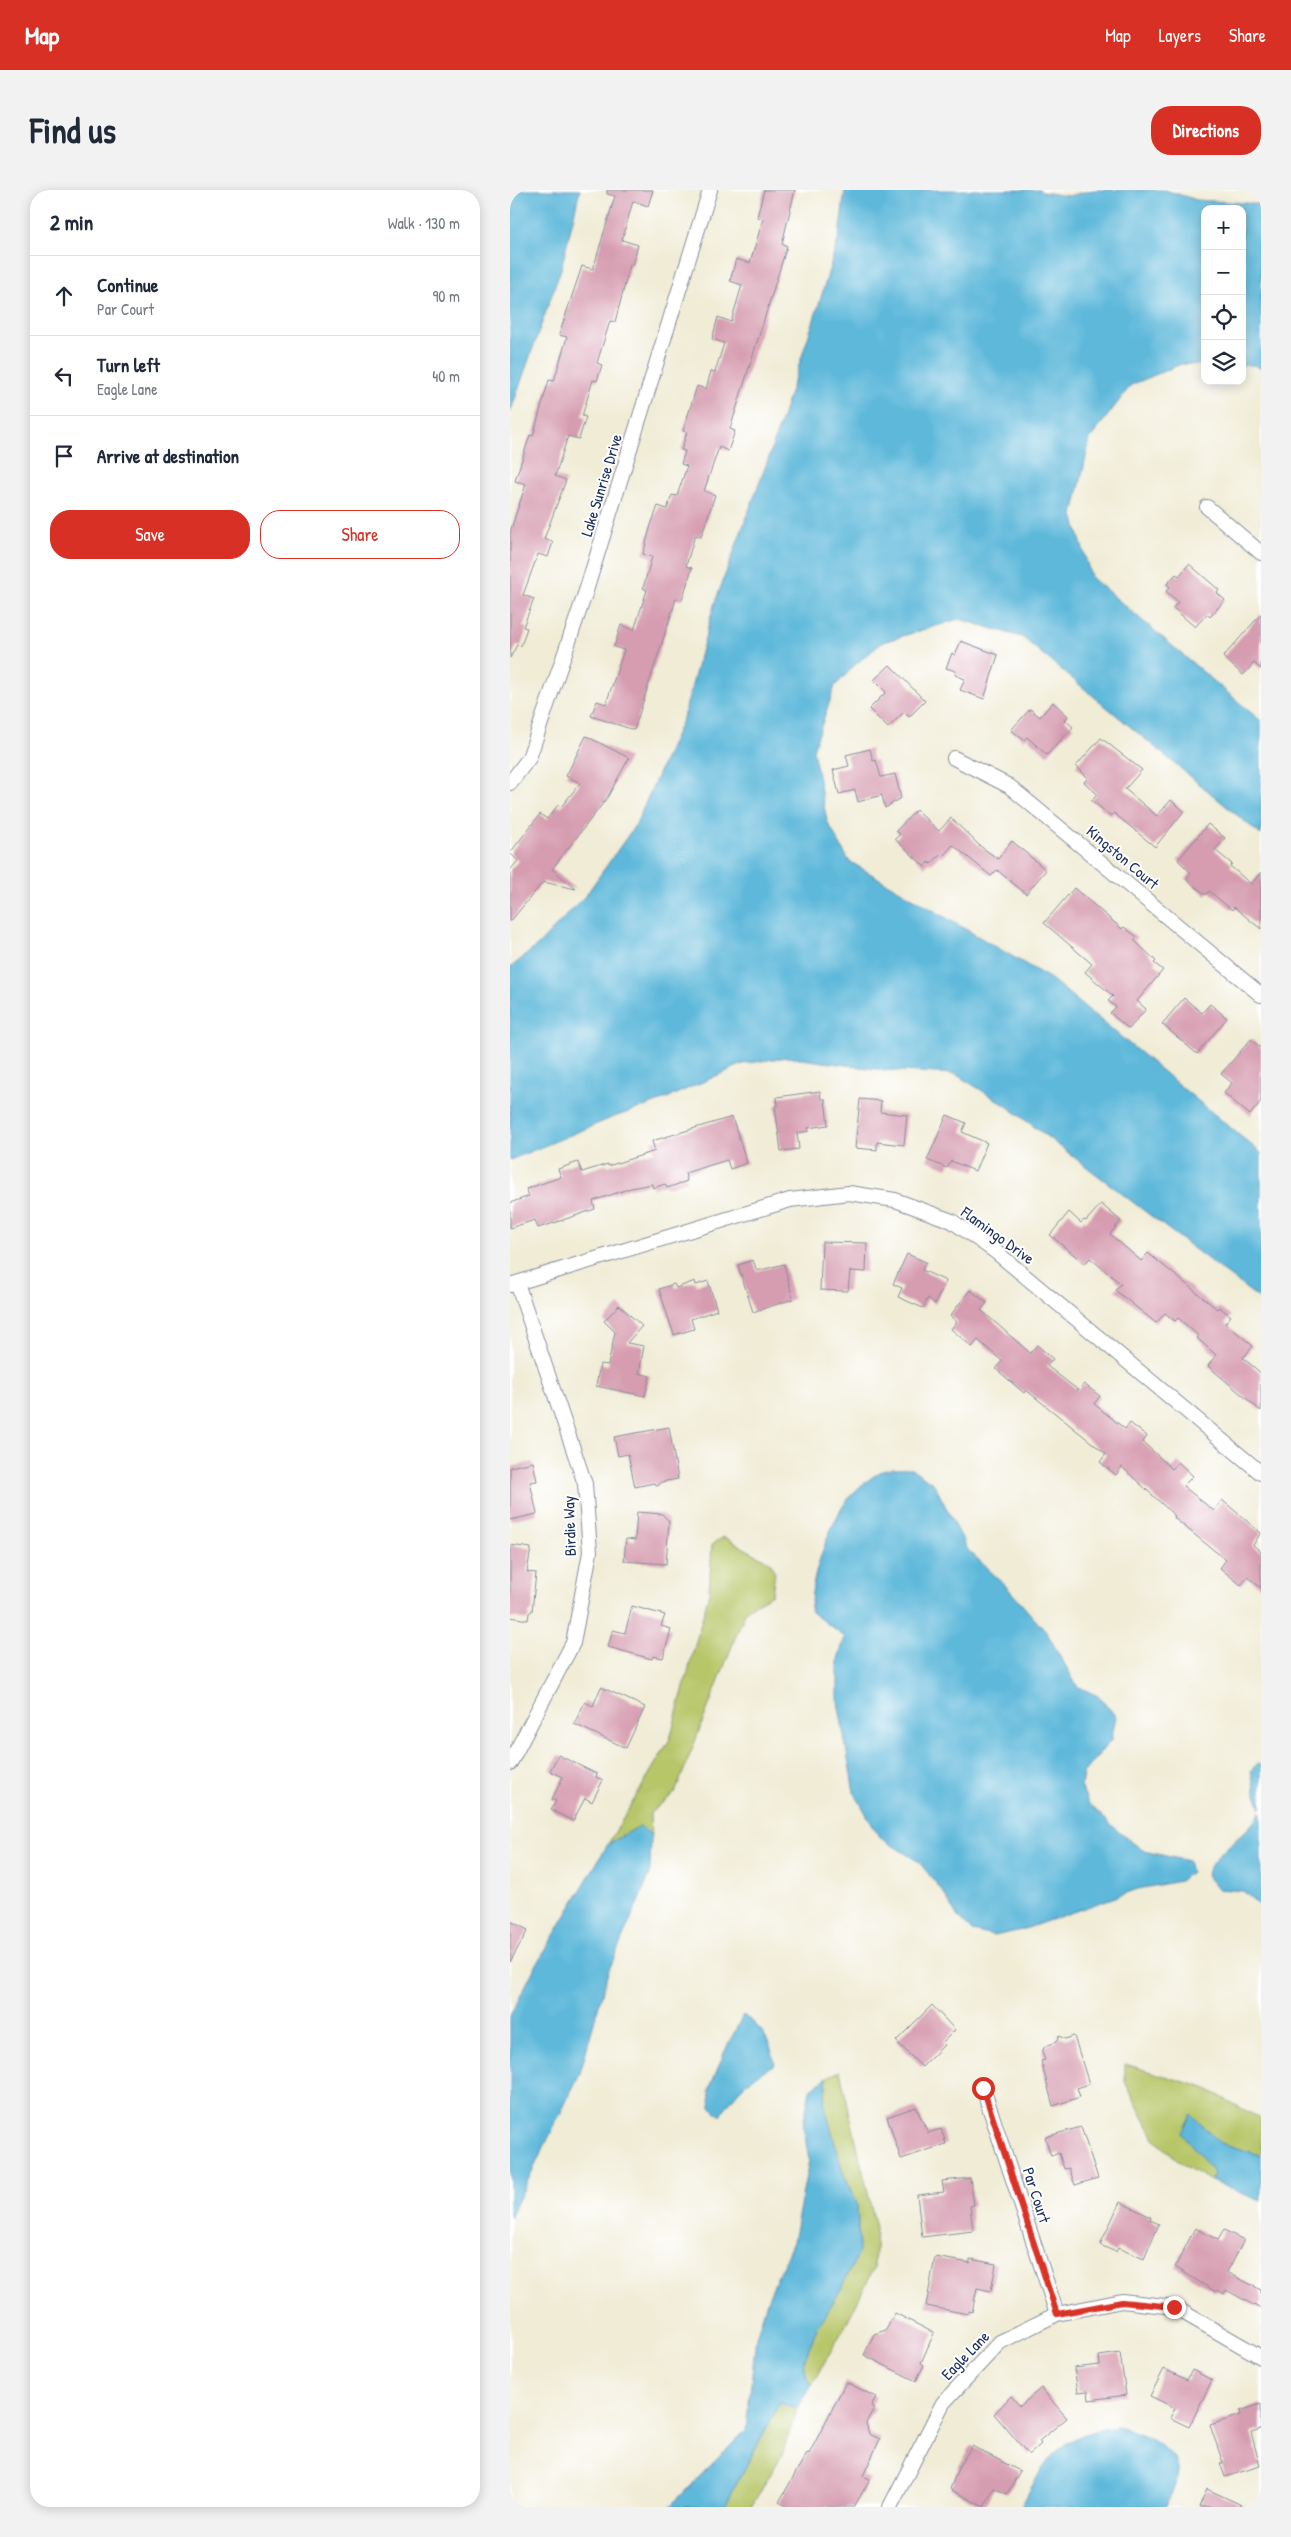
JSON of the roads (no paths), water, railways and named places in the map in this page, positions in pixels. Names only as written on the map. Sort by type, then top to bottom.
[{"type":"street","name":"Lake Sunrise Drive","points":[[510,783],[529,758],[586,591],[710,190]]},
{"type":"street","points":[[1207,506],[1261,553]]},
{"type":"street","name":"Kingston Court","points":[[954,758],[1010,786],[1261,995]]},
{"type":"street","name":"Flamingo Drive","points":[[514,1284],[790,1200],[849,1194],[895,1200],[952,1221],[996,1252],[1261,1473]]},
{"type":"street","name":"Birdie Way","points":[[510,1763],[573,1643],[590,1552],[585,1484],[514,1284]]},
{"type":"street","name":"Par Court","points":[[983,2088],[1057,2314]]},
{"type":"street","name":"Eagle Lane","points":[[890,2507],[943,2403],[1000,2342],[1057,2314],[1122,2302],[1174,2307],[1261,2357]]},
{"type":"water","points":[[510,190],[580,190],[561,269],[510,413]]},
{"type":"water","points":[[845,190],[1040,190],[1042,192],[1068,196],[1093,190],[1165,190],[1197,200],[1261,204],[1261,369],[1255,365],[1246,365],[1246,205],[1201,205],[1201,365],[1181,364],[1131,385],[1090,439],[1073,515],[1091,577],[1261,721],[1261,835],[1022,637],[959,619],[883,642],[856,664],[835,686],[813,750],[827,821],[849,861],[1051,979],[1261,1153],[1261,1300],[1007,1106],[955,1074],[883,1070],[787,1057],[743,1064],[658,1102],[614,1117],[510,1160],[510,968],[538,945],[586,895],[636,824],[683,718],[714,605],[770,454],[820,301],[839,236]]},
{"type":"water","points":[[911,1468],[934,1484],[968,1550],[1005,1585],[1047,1633],[1077,1686],[1100,1697],[1116,1717],[1111,1740],[1083,1773],[1081,1786],[1088,1803],[1119,1832],[1144,1851],[1188,1861],[1191,1872],[1180,1881],[1138,1889],[1022,1930],[994,1936],[972,1931],[956,1915],[943,1892],[919,1862],[879,1837],[854,1792],[838,1702],[838,1659],[845,1637],[811,1612],[811,1600],[813,1585],[827,1538],[848,1499],[863,1484],[880,1472],[891,1469]]},
{"type":"water","points":[[1259,1762],[1261,1764],[1261,1809],[1254,1788],[1251,1770]]},
{"type":"water","points":[[1261,1811],[1261,1907],[1243,1891],[1218,1889],[1206,1875],[1217,1857],[1248,1828]]},
{"type":"water","points":[[640,1826],[651,1835],[650,1874],[608,1972],[580,2073],[510,2217],[510,2016],[534,1969],[608,1844]]},
{"type":"water","points":[[743,2015],[765,2035],[775,2064],[744,2086],[732,2099],[721,2116],[711,2107],[709,2090],[724,2053]]},
{"type":"water","points":[[827,2077],[824,2104],[843,2172],[857,2204],[859,2251],[841,2289],[816,2330],[804,2361],[806,2375],[811,2386],[797,2409],[780,2403],[724,2507],[669,2507],[746,2430],[756,2337],[768,2298],[793,2242],[809,2160],[803,2125],[810,2090]]},
{"type":"water","points":[[1191,2114],[1220,2143],[1261,2155],[1261,2201],[1211,2181],[1214,2173],[1182,2133]]},
{"type":"water","points":[[1116,2427],[1153,2441],[1176,2461],[1178,2469],[1177,2479],[1166,2507],[1021,2507],[1038,2475],[1056,2452],[1067,2443],[1081,2436],[1097,2430]]}]
